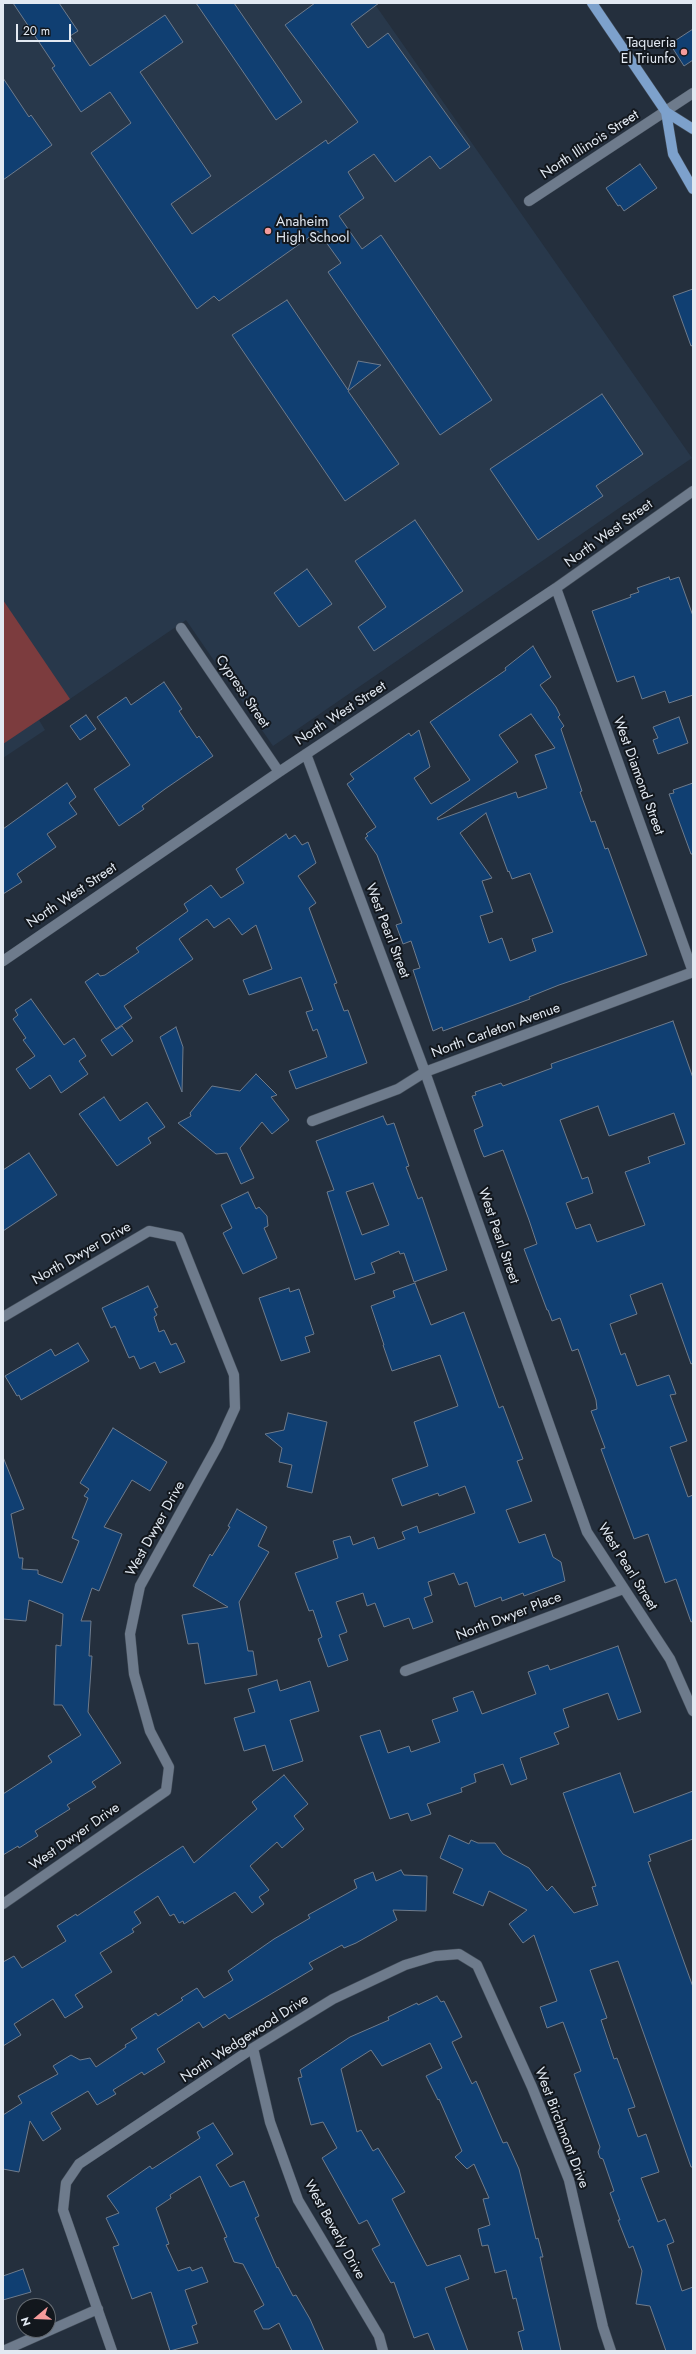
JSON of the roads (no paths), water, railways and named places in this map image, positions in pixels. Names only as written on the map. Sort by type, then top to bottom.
[{"type":"main road","points":[[592,3],[666,112],[693,130]]},
{"type":"main road","points":[[666,112],[673,154],[693,189]]},
{"type":"street","name":"North Illinois Street","points":[[529,201],[693,93]]},
{"type":"street","name":"North West Street","points":[[3,961],[279,772],[556,588],[693,491]]},
{"type":"street","name":"West Diamond Street","points":[[556,588],[693,972]]},
{"type":"street","name":"Cypress Street","points":[[181,628],[279,772]]},
{"type":"street","name":"West Pearl Street","points":[[306,754],[425,1072],[587,1532],[622,1590],[670,1659],[693,1711]]},
{"type":"street","name":"North Carleton Avenue","points":[[312,1121],[398,1089],[425,1072],[693,972]]},
{"type":"street","name":"North Dwyer Drive","points":[[3,1317],[149,1231],[179,1237]]},
{"type":"street","name":"West Dwyer Drive","points":[[3,1904],[166,1791],[169,1767],[150,1731],[134,1674],[130,1634],[140,1586],[218,1445],[235,1408],[234,1375],[179,1237]]},
{"type":"street","name":"North Dwyer Place","points":[[405,1671],[622,1590]]},
{"type":"street","name":"North Wedgewood Drive","points":[[98,2308],[63,2210],[66,2183],[79,2164],[253,2048],[333,1999],[398,1969],[435,1956],[459,1954]]},
{"type":"street","name":"West Birchmont Drive","points":[[459,1954],[477,1965],[532,2087],[569,2180],[602,2327],[611,2351]]},
{"type":"street","name":"West Beverly Drive","points":[[253,2048],[270,2122],[298,2200],[378,2336],[383,2351]]},
{"type":"street","points":[[3,2351],[98,2308],[112,2351]]},
{"type":"place","name":"Taqueria El Triunfo","points":[[684,52]]},
{"type":"place","name":"Anaheim High School","points":[[268,231]]}]
